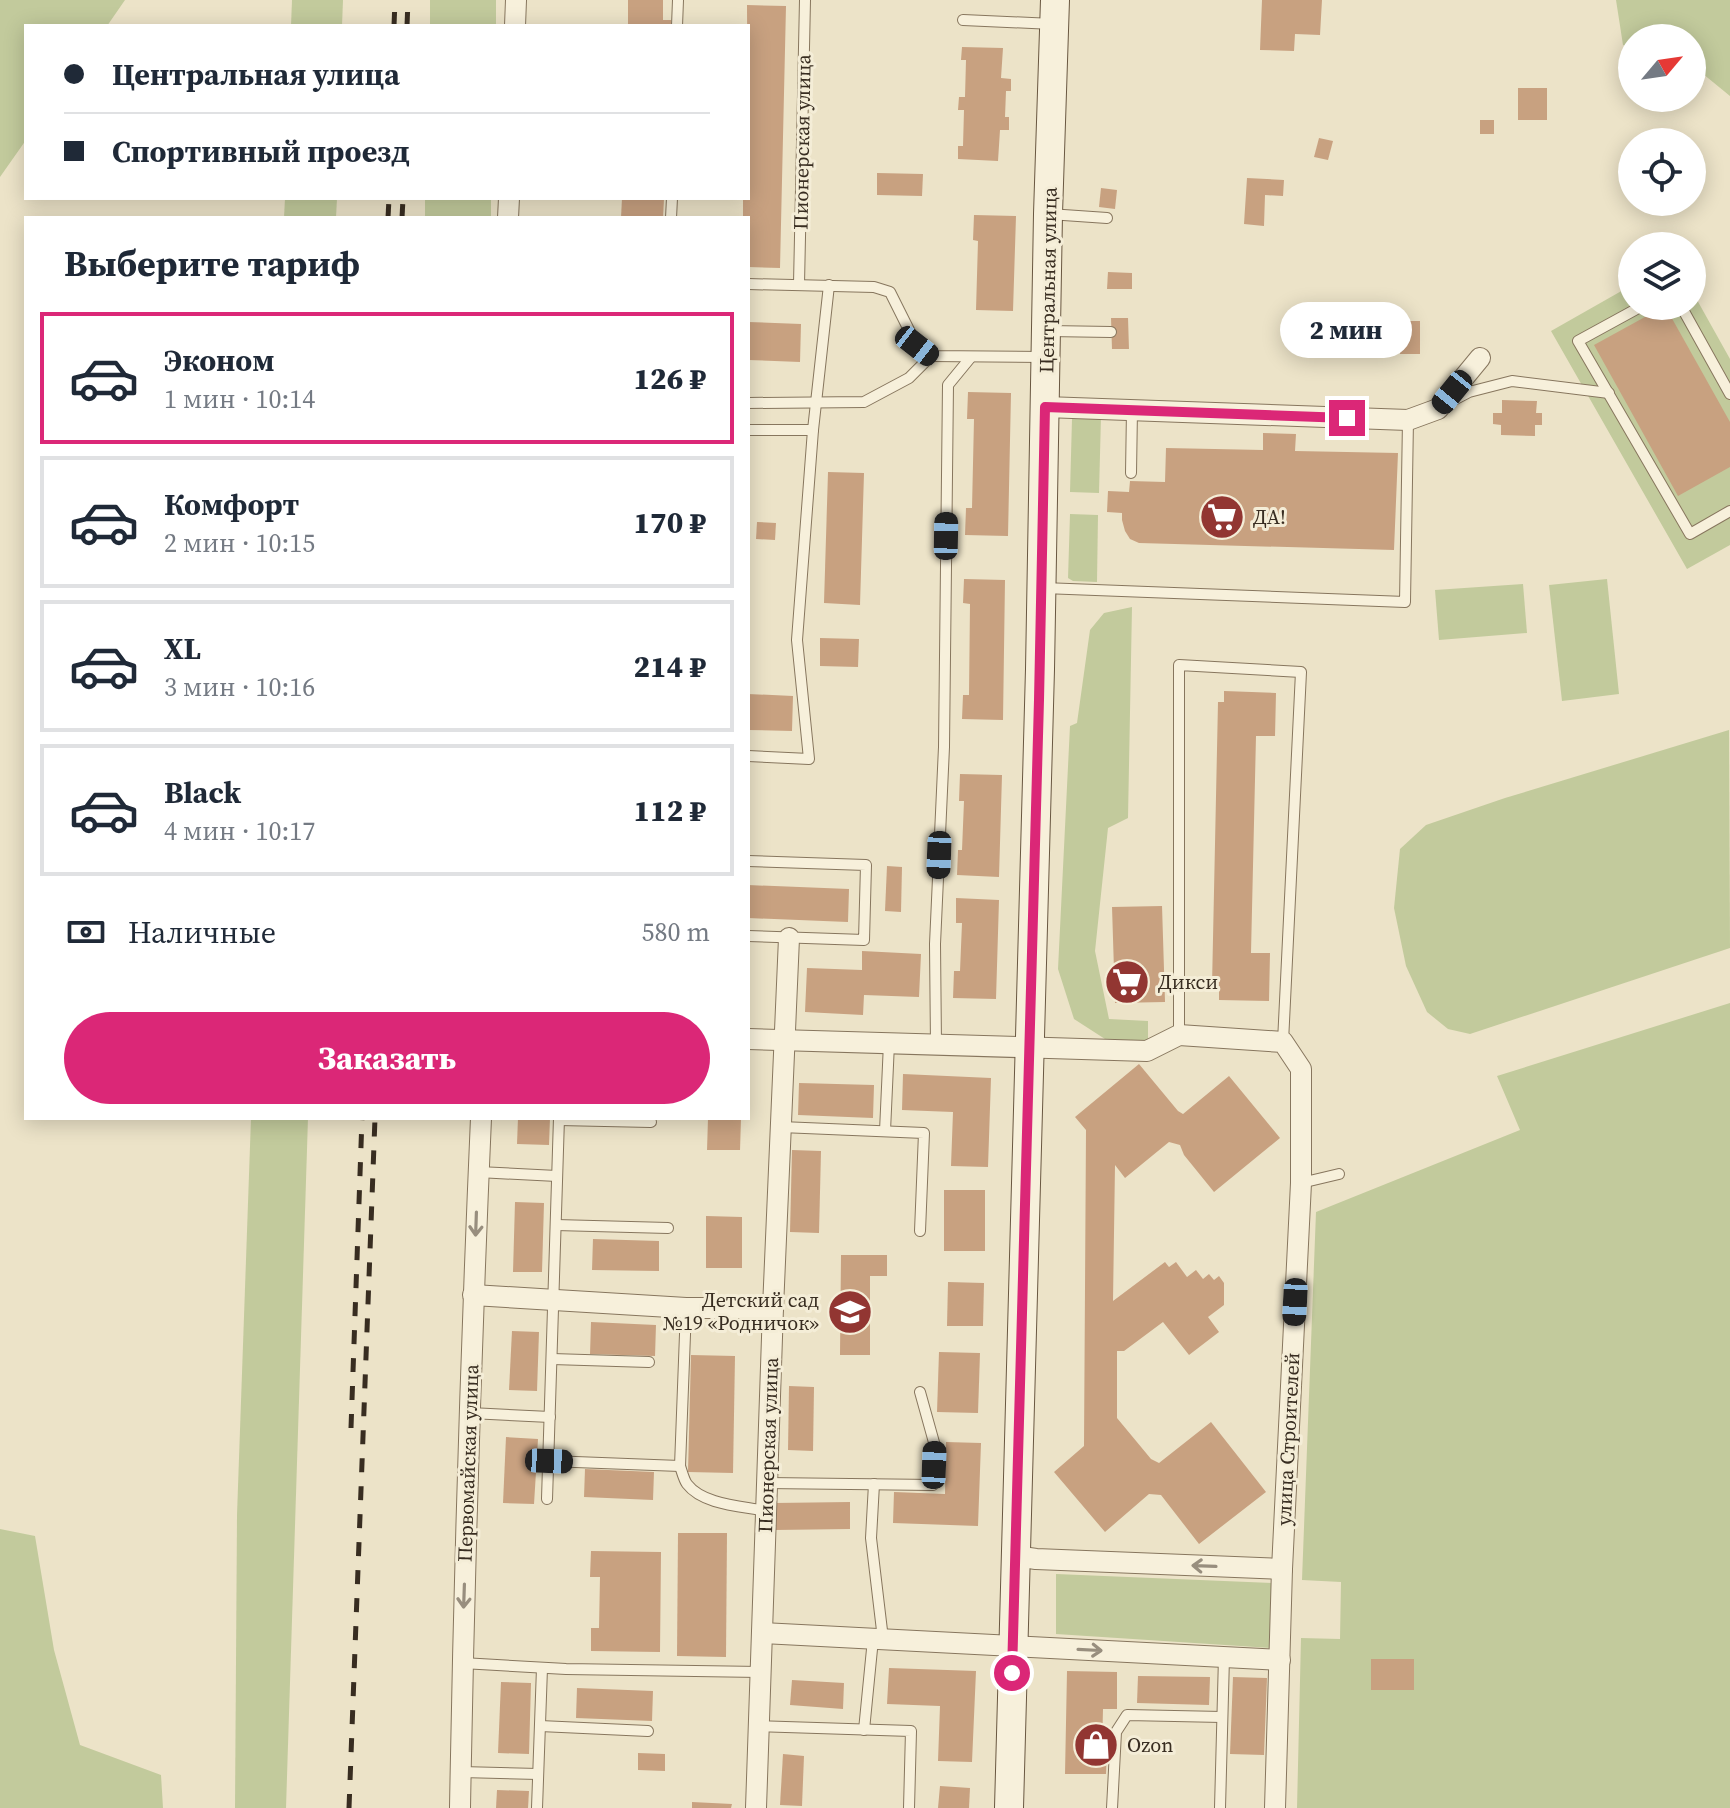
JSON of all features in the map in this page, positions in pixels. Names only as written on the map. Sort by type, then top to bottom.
[{"type":"main road","name":"Центральная улица","points":[[1009,1808],[1055,12]]},
{"type":"street","points":[[515,24],[516,0]]},
{"type":"street","points":[[1045,407],[1408,420],[1438,409],[1480,358]]},
{"type":"street","name":"Пионерская улица","points":[[756,1808],[789,938]]},
{"type":"street","points":[[750,1039],[1147,1051],[1179,1035],[1283,1042]]},
{"type":"street","name":"улица Строителей","points":[[1275,1808],[1282,1569],[1301,1183],[1301,1069],[1283,1042]]},
{"type":"street","name":"Первомайская улица","points":[[460,1808],[473,1295],[481,1120]]},
{"type":"street","points":[[473,1295],[686,1308],[773,1308]]},
{"type":"street","points":[[1015,1556],[1047,1560],[1282,1569]]},
{"type":"street","points":[[762,1633],[1280,1660]]},
{"type":"lane","points":[[677,24],[678,0]]},
{"type":"lane","name":"Пионерская улица","points":[[799,284],[805,0]]},
{"type":"lane","points":[[963,20],[1055,12]]},
{"type":"lane","points":[[1048,214],[1107,218]]},
{"type":"lane","points":[[750,284],[874,287],[890,292],[917,346],[931,356],[971,357],[1111,332]]},
{"type":"lane","points":[[750,756],[809,759],[797,640],[813,430],[829,285]]},
{"type":"lane","points":[[1618,319],[1578,341],[1690,534],[1730,511]]},
{"type":"lane","points":[[1689,320],[1730,394]]},
{"type":"lane","points":[[750,403],[864,402],[909,378],[931,356]]},
{"type":"lane","points":[[936,1045],[935,944],[944,747],[948,385],[971,357]]},
{"type":"lane","points":[[1438,409],[1469,392],[1512,381],[1609,393]]},
{"type":"lane","points":[[1131,473],[1132,410]]},
{"type":"lane","points":[[1041,588],[1405,602],[1408,420]]},
{"type":"lane","points":[[750,430],[813,430]]},
{"type":"lane","points":[[1179,1035],[1179,665],[1301,672],[1283,1042]]},
{"type":"lane","points":[[750,861],[866,865],[864,940],[750,936]]},
{"type":"lane","points":[[885,1131],[889,1043]]},
{"type":"lane","points":[[547,1499],[559,1120]]},
{"type":"lane","points":[[590,1120],[651,1122]]},
{"type":"lane","points":[[781,1127],[924,1133],[920,1231]]},
{"type":"lane","points":[[478,1172],[557,1176]]},
{"type":"lane","points":[[1301,1183],[1339,1174]]},
{"type":"lane","points":[[556,1225],[668,1228]]},
{"type":"lane","points":[[686,1308],[680,1466],[686,1483],[711,1500],[766,1511]]},
{"type":"lane","points":[[552,1359],[649,1362]]},
{"type":"lane","points":[[767,1483],[933,1485],[935,1446],[920,1392]]},
{"type":"lane","points":[[470,1413],[550,1417]]},
{"type":"lane","points":[[549,1461],[680,1466]]},
{"type":"lane","points":[[864,1730],[878,1639],[871,1538],[874,1484]]},
{"type":"lane","points":[[1220,1808],[1224,1657]]},
{"type":"lane","points":[[462,1663],[542,1668],[760,1672]]},
{"type":"lane","points":[[537,1808],[542,1668]]},
{"type":"lane","points":[[1112,1808],[1116,1732],[1127,1715],[1222,1717]]},
{"type":"lane","points":[[540,1726],[648,1731]]},
{"type":"lane","points":[[758,1726],[911,1731],[909,1808]]},
{"type":"lane","points":[[461,1772],[538,1774]]},
{"type":"green space","points":[[0,0],[125,0],[108,24],[24,24],[24,143],[0,177]]},
{"type":"green space","points":[[292,0],[343,0],[342,24],[291,24]]},
{"type":"green space","points":[[430,0],[496,0],[496,24],[430,24]]},
{"type":"green space","points":[[1616,0],[1730,0],[1730,96],[1706,76],[1706,24],[1620,24]]},
{"type":"green space","points":[[285,200],[337,200],[336,216],[284,216]]},
{"type":"green space","points":[[425,200],[491,200],[491,216],[425,216]]},
{"type":"green space","points":[[1618,293],[1618,320],[1706,320],[1706,316],[1730,359],[1730,545],[1687,569],[1551,331]]},
{"type":"green space","points":[[1101,416],[1099,493],[1070,492],[1072,419]]},
{"type":"green space","points":[[1070,514],[1098,515],[1097,582],[1068,578]]},
{"type":"green space","points":[[1607,579],[1619,694],[1562,701],[1549,585]]},
{"type":"green space","points":[[1523,584],[1527,633],[1439,640],[1435,590]]},
{"type":"green space","points":[[1132,607],[1128,818],[1108,828],[1095,951],[1109,1019],[1148,1021],[1148,1042],[1105,1039],[1074,1019],[1058,969],[1070,726],[1077,723],[1090,630],[1104,613]]},
{"type":"green space","points":[[1729,730],[1730,948],[1470,1034],[1448,1029],[1427,1012],[1406,966],[1394,908],[1400,849],[1426,825]]},
{"type":"green space","points":[[1730,1003],[1730,1808],[1297,1808],[1301,1638],[1340,1639],[1341,1582],[1302,1580],[1316,1212],[1520,1130],[1497,1076]]},
{"type":"green space","points":[[251,1120],[308,1120],[286,1808],[235,1808],[237,1515]]},
{"type":"green space","points":[[0,1529],[35,1536],[54,1650],[80,1745],[161,1775],[163,1808],[0,1808]]},
{"type":"green space","points":[[1056,1574],[1272,1583],[1271,1648],[1056,1634]]},
{"type":"building","points":[[628,0],[663,0],[663,20],[671,20],[671,24],[628,24]]},
{"type":"building","points":[[1262,0],[1322,0],[1320,35],[1295,34],[1294,51],[1260,50]]},
{"type":"building","points":[[747,5],[786,6],[780,268],[750,267],[750,216],[743,216],[743,200],[750,200],[750,24],[747,24]]},
{"type":"building","points":[[962,47],[1003,48],[1001,78],[1011,79],[1011,91],[1006,91],[1005,117],[1009,117],[1009,130],[1000,130],[998,161],[958,159],[958,146],[963,146],[964,110],[958,110],[959,97],[965,97],[966,60],[961,60]]},
{"type":"building","points":[[1518,88],[1547,88],[1547,120],[1518,120]]},
{"type":"building","points":[[1480,120],[1494,120],[1494,134],[1480,134]]},
{"type":"building","points":[[1319,138],[1333,141],[1328,160],[1314,157]]},
{"type":"building","points":[[877,173],[923,174],[922,196],[877,195]]},
{"type":"building","points":[[1247,178],[1284,180],[1283,196],[1265,195],[1264,226],[1244,224]]},
{"type":"building","points":[[1101,188],[1117,190],[1115,209],[1099,207]]},
{"type":"building","points":[[622,200],[664,200],[663,216],[621,216]]},
{"type":"building","points":[[974,215],[1016,216],[1013,311],[976,310],[978,241],[973,240]]},
{"type":"building","points":[[1108,272],[1132,273],[1132,289],[1107,289]]},
{"type":"building","points":[[1111,318],[1128,318],[1129,349],[1112,349]]},
{"type":"building","points":[[1640,320],[1673,320],[1730,422],[1730,467],[1678,496],[1594,345]]},
{"type":"building","points":[[1400,321],[1420,321],[1420,354],[1400,354]]},
{"type":"building","points":[[750,322],[801,324],[800,362],[750,360]]},
{"type":"building","points":[[968,392],[1011,393],[1008,536],[965,535],[966,508],[972,508],[974,419],[967,419]]},
{"type":"building","points":[[1502,400],[1537,401],[1536,413],[1542,413],[1542,425],[1535,425],[1535,436],[1501,435],[1501,425],[1493,424],[1493,413],[1502,413]]},
{"type":"building","points":[[1263,433],[1296,434],[1295,451],[1398,453],[1394,550],[1139,543],[1130,539],[1125,531],[1122,513],[1107,512],[1108,491],[1129,492],[1130,481],[1165,482],[1166,448],[1263,450]]},
{"type":"building","points":[[828,472],[864,473],[860,605],[824,603]]},
{"type":"building","points":[[757,522],[776,523],[775,540],[756,539]]},
{"type":"building","points":[[964,579],[1005,580],[1003,720],[962,719],[963,695],[969,695],[970,604],[963,603]]},
{"type":"building","points":[[820,638],[859,639],[858,667],[820,666]]},
{"type":"building","points":[[1224,691],[1276,693],[1275,736],[1256,736],[1251,953],[1270,953],[1269,1001],[1219,1000],[1219,986],[1212,986],[1218,702],[1224,702]]},
{"type":"building","points":[[750,694],[793,696],[792,731],[750,730]]},
{"type":"building","points":[[960,774],[1002,775],[999,877],[957,875],[958,850],[962,850],[964,801],[959,801]]},
{"type":"building","points":[[887,866],[902,867],[901,912],[885,911]]},
{"type":"building","points":[[750,885],[849,889],[848,922],[750,918]]},
{"type":"building","points":[[956,898],[999,900],[996,999],[953,998],[954,971],[960,971],[962,923],[956,923]]},
{"type":"building","points":[[1162,906],[1165,1002],[1115,1003],[1112,907]]},
{"type":"building","points":[[862,951],[921,954],[919,997],[864,995],[863,1015],[805,1012],[807,968],[862,970]]},
{"type":"building","points":[[1139,1064],[1183,1114],[1229,1076],[1280,1138],[1214,1192],[1184,1155],[1180,1145],[1169,1142],[1125,1178],[1115,1165],[1113,1301],[1165,1262],[1169,1267],[1176,1262],[1187,1277],[1196,1270],[1203,1279],[1209,1274],[1214,1280],[1219,1276],[1224,1283],[1224,1305],[1208,1317],[1219,1332],[1189,1355],[1163,1322],[1124,1351],[1117,1351],[1117,1418],[1151,1459],[1159,1463],[1211,1422],[1266,1492],[1199,1544],[1161,1495],[1149,1494],[1105,1532],[1054,1472],[1084,1446],[1086,1130],[1075,1117]]},
{"type":"building","points":[[903,1074],[991,1078],[988,1167],[951,1166],[953,1112],[902,1110]]},
{"type":"building","points":[[799,1083],[874,1085],[873,1118],[798,1115]]},
{"type":"building","points":[[518,1120],[550,1120],[549,1145],[517,1144]]},
{"type":"building","points":[[708,1120],[741,1120],[740,1150],[707,1150]]},
{"type":"building","points":[[792,1150],[821,1151],[819,1233],[790,1232]]},
{"type":"building","points":[[944,1190],[985,1190],[985,1251],[944,1251]]},
{"type":"building","points":[[515,1202],[544,1203],[542,1272],[513,1272]]},
{"type":"building","points":[[706,1216],[742,1217],[742,1268],[706,1268]]},
{"type":"building","points":[[593,1239],[659,1241],[659,1271],[592,1270]]},
{"type":"building","points":[[841,1255],[887,1255],[887,1276],[870,1276],[870,1355],[840,1355]]},
{"type":"building","points":[[948,1282],[984,1283],[983,1326],[947,1326]]},
{"type":"building","points":[[591,1322],[656,1325],[655,1356],[590,1354]]},
{"type":"building","points":[[512,1331],[539,1332],[537,1391],[509,1390]]},
{"type":"building","points":[[939,1352],[980,1353],[978,1413],[937,1412]]},
{"type":"building","points":[[691,1355],[735,1356],[733,1473],[688,1472]]},
{"type":"building","points":[[789,1386],[814,1387],[813,1451],[788,1450]]},
{"type":"building","points":[[506,1437],[538,1439],[534,1504],[503,1503]]},
{"type":"building","points":[[946,1442],[981,1443],[978,1526],[893,1523],[894,1492],[945,1494]]},
{"type":"building","points":[[585,1469],[654,1472],[653,1500],[584,1497]]},
{"type":"building","points":[[850,1502],[850,1529],[775,1530],[774,1503]]},
{"type":"building","points":[[678,1533],[727,1533],[726,1657],[677,1656]]},
{"type":"building","points":[[591,1551],[661,1552],[660,1652],[591,1651],[591,1628],[599,1628],[600,1577],[590,1577]]},
{"type":"building","points":[[1371,1659],[1414,1659],[1414,1690],[1371,1690]]},
{"type":"building","points":[[889,1668],[976,1671],[972,1762],[938,1761],[940,1706],[887,1704]]},
{"type":"building","points":[[1067,1671],[1117,1672],[1117,1709],[1103,1709],[1102,1749],[1107,1749],[1106,1774],[1065,1774]]},
{"type":"building","points":[[1138,1676],[1210,1677],[1209,1705],[1137,1703]]},
{"type":"building","points":[[1233,1677],[1267,1678],[1264,1755],[1230,1754]]},
{"type":"building","points":[[792,1680],[844,1683],[843,1709],[790,1705]]},
{"type":"building","points":[[501,1682],[531,1683],[529,1754],[498,1753]]},
{"type":"building","points":[[577,1688],[653,1691],[652,1721],[576,1718]]},
{"type":"building","points":[[638,1753],[665,1754],[665,1771],[638,1770]]},
{"type":"building","points":[[783,1754],[804,1756],[802,1806],[780,1805]]},
{"type":"building","points":[[940,1786],[970,1788],[969,1808],[938,1808]]},
{"type":"building","points":[[497,1790],[529,1791],[528,1808],[496,1808]]},
{"type":"building","points":[[692,1802],[732,1804],[731,1808],[692,1808]]},
{"type":"railway","points":[[394,24],[395,0]]},
{"type":"railway","points":[[407,24],[408,0]]},
{"type":"railway","points":[[388,216],[389,200]]},
{"type":"railway","points":[[402,216],[403,200]]},
{"type":"railway","points":[[351,1428],[362,1120]]},
{"type":"railway","points":[[349,1808],[375,1120]]},
{"type":"place","name":"ДА!","points":[[1222,517]]},
{"type":"place","name":"Дикси","points":[[1127,982]]},
{"type":"place","name":"Детский сад №19 «Родничок»","points":[[850,1312]]},
{"type":"place","name":"Ozon","points":[[1096,1745]]},
{"type":"route","points":[[1012,1673],[1045,407],[1347,418]]}]
